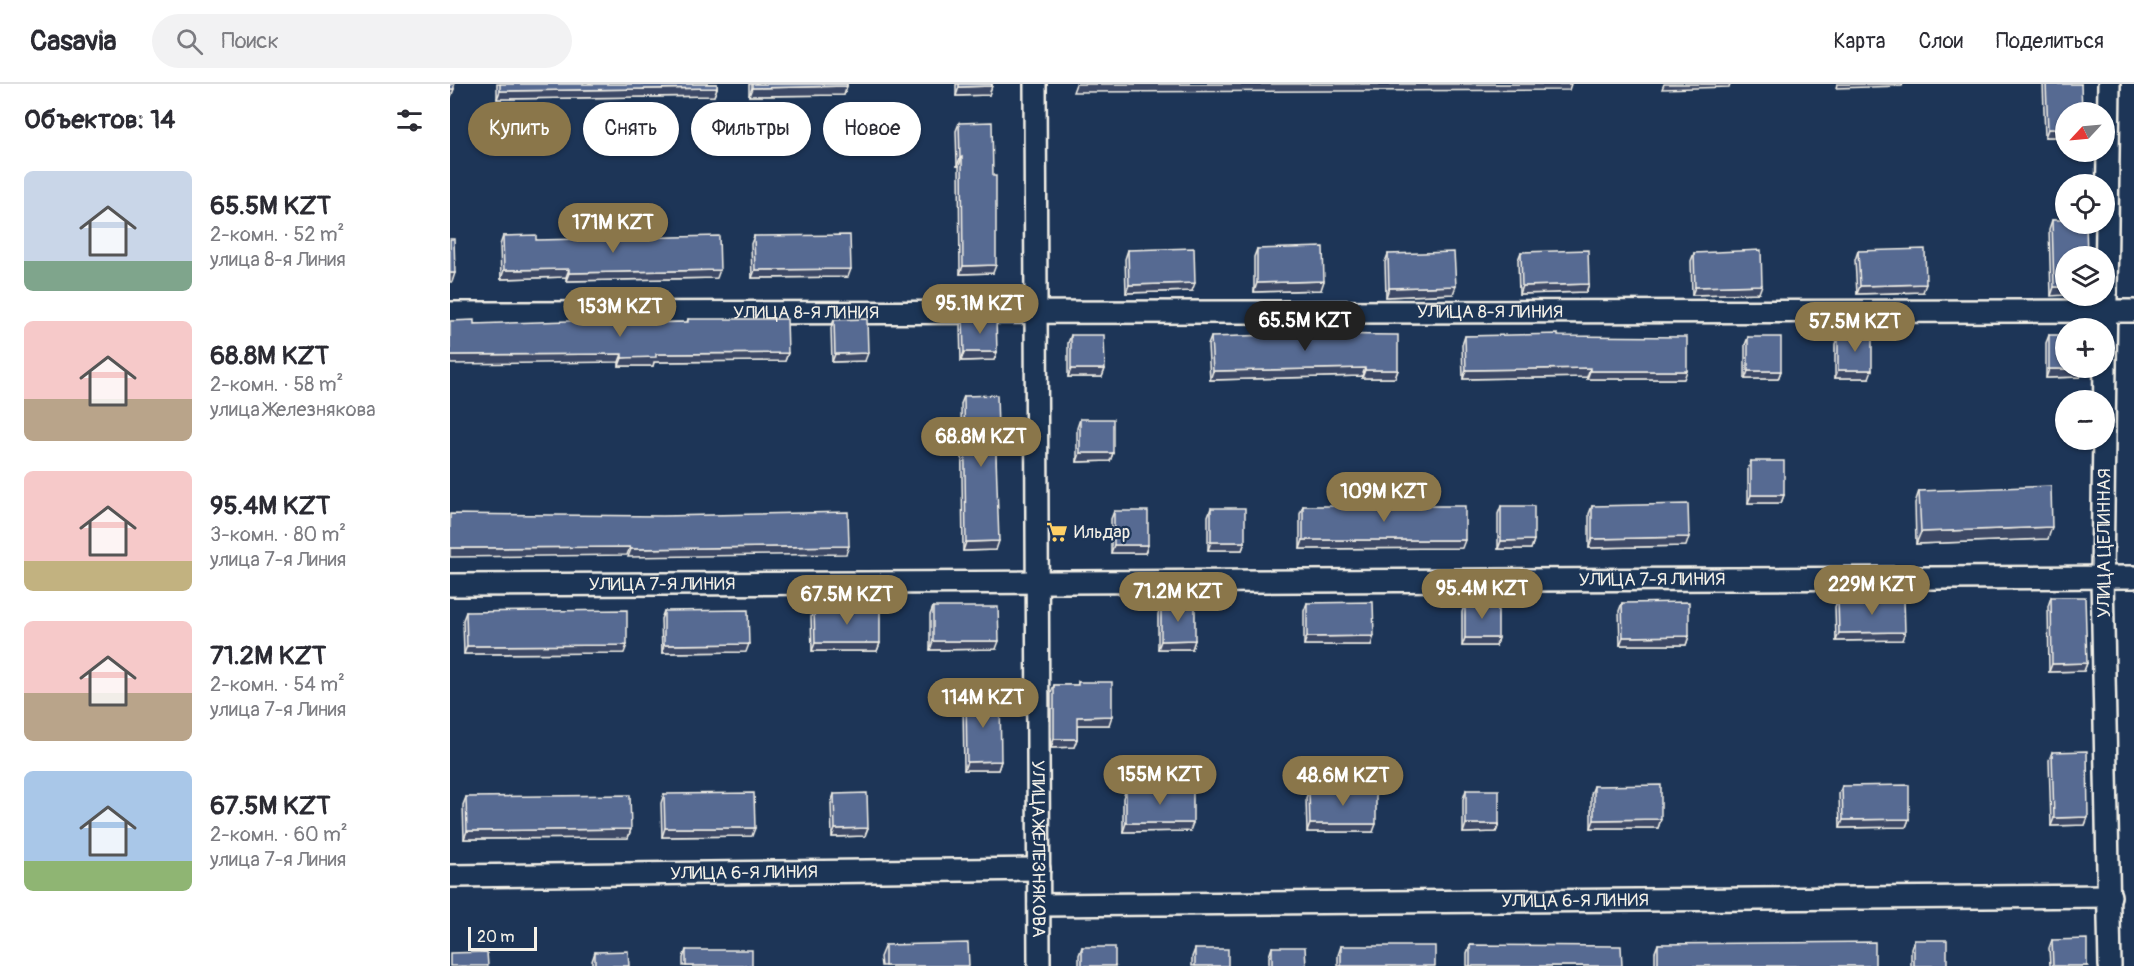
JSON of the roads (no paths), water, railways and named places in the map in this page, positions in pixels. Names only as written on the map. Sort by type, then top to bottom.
[{"type":"street","name":"УЛИЦА ЖЕЛЕЗНЯКОВА","points":[[1035,84],[1039,966]]},
{"type":"street","name":"УЛИЦА ЦЕЛИННАЯ","points":[[2109,84],[2108,311],[2102,577],[2110,966]]},
{"type":"street","name":"УЛИЦА 8-Я ЛИНИЯ","points":[[450,313],[2134,311]]},
{"type":"street","name":"УЛИЦА 7-Я ЛИНИЯ","points":[[450,585],[2134,577]]},
{"type":"street","name":"УЛИЦА 6-Я ЛИНИЯ","points":[[450,876],[1039,869]]},
{"type":"street","name":"УЛИЦА 6-Я ЛИНИЯ","points":[[1039,905],[2110,896]]},
{"type":"place","name":"Ильдар","points":[[1057,532]]}]
